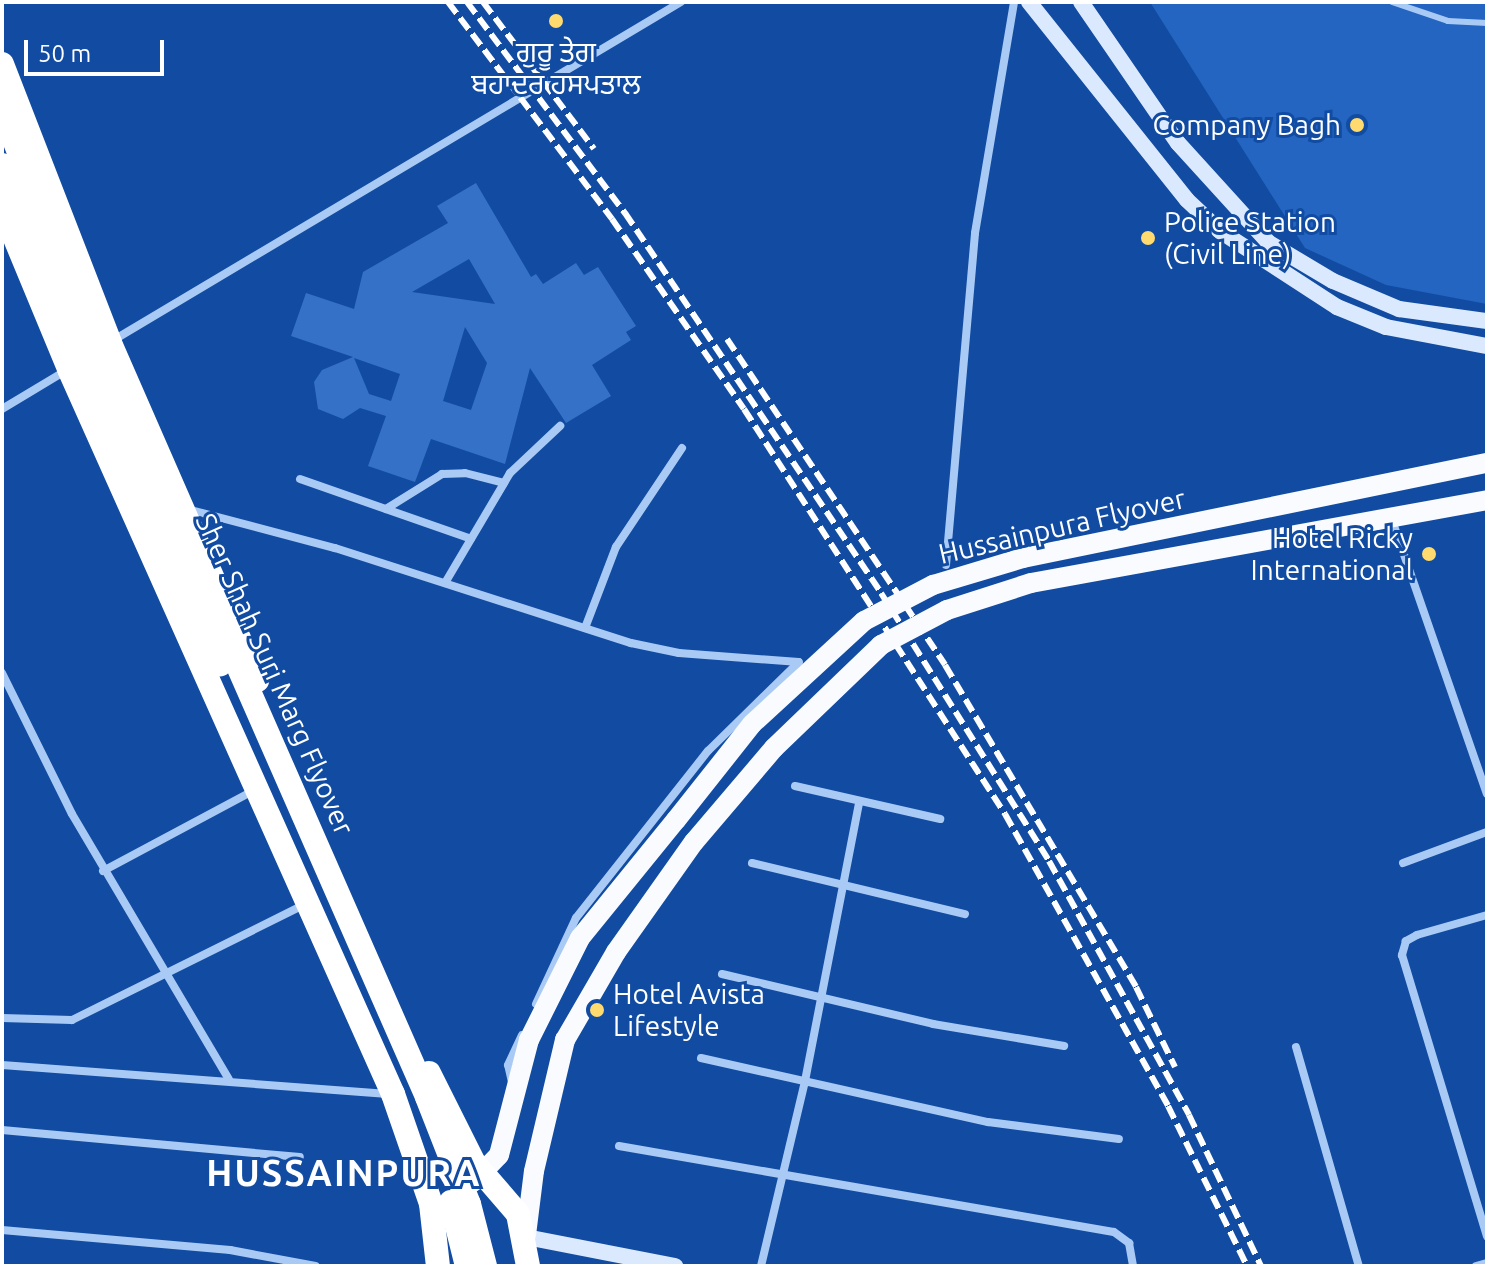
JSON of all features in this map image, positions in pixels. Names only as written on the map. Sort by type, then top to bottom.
[{"type":"highway","points":[[2,64],[110,343],[437,1092],[484,1183],[518,1214],[526,1237],[528,1266]]},
{"type":"highway","name":"Sher Shah Suri Marg Flyover","points":[[2,109],[73,290],[427,1097],[469,1204],[485,1266]]},
{"type":"highway","name":"Sher Shah Suri Marg Flyover","points":[[2,165],[413,1101],[453,1209],[467,1266]]},
{"type":"highway","points":[[2,207],[69,369],[393,1094],[431,1204],[438,1266]]},
{"type":"highway","points":[[431,1204],[442,1190],[484,1183]]},
{"type":"main road","points":[[1029,2],[1173,183],[1220,231],[1337,307],[1386,327],[1487,346]]},
{"type":"main road","points":[[1081,2],[1178,143],[1269,243],[1333,281],[1399,309],[1487,321]]},
{"type":"main road","name":"Hussainpura Flyover","points":[[484,1183],[499,1155],[529,1040],[580,938],[752,724],[864,621],[933,585],[1023,558],[1487,463]]},
{"type":"main road","name":"Hussainpura Flyover","points":[[526,1237],[534,1171],[565,1040],[616,952],[694,842],[774,748],[881,645],[947,610],[1031,583],[1382,522],[1487,500]]},
{"type":"main road","points":[[526,1237],[675,1266]]},
{"type":"street","points":[[2,409],[681,2]]},
{"type":"street","points":[[946,565],[975,233],[1014,2]]},
{"type":"street","points":[[445,583],[504,483],[523,457],[560,426]]},
{"type":"street","points":[[585,628],[616,547],[682,448]]},
{"type":"street","points":[[386,509],[442,474],[465,473],[504,483]]},
{"type":"street","points":[[300,479],[471,539]]},
{"type":"street","points":[[182,508],[679,653],[799,662],[708,751],[576,918],[508,1065],[515,1093]]},
{"type":"street","points":[[1382,522],[1487,794]]},
{"type":"street","points":[[2,673],[103,871],[229,1079]]},
{"type":"street","points":[[795,786],[859,804],[940,819]]},
{"type":"street","points":[[103,871],[257,789]]},
{"type":"street","points":[[761,1266],[779,1175],[805,1081],[818,998],[859,804]]},
{"type":"street","points":[[1403,863],[1487,832]]},
{"type":"street","points":[[752,863],[841,888],[965,914]]},
{"type":"street","points":[[2,1018],[72,1020],[308,903]]},
{"type":"street","points":[[1487,915],[1417,935],[1406,941],[1402,955],[1487,1236]]},
{"type":"street","points":[[722,974],[818,998],[1064,1046]]},
{"type":"street","points":[[1296,1047],[1359,1266]]},
{"type":"street","points":[[701,1058],[988,1122],[1119,1139]]},
{"type":"street","points":[[2,1065],[229,1079],[393,1094]]},
{"type":"street","points":[[2,1130],[300,1157]]},
{"type":"street","points":[[619,1146],[1121,1234],[1129,1243],[1133,1266]]},
{"type":"street","points":[[2,1230],[230,1250],[316,1266]]},
{"type":"street","points":[[1476,1266],[1487,1263]]},
{"type":"lane","points":[[1392,2],[1448,21],[1487,23]]},
{"type":"shaded area","name":"Company Bagh","points":[[1150,2],[1487,2],[1487,304],[1386,285],[1305,248]]},
{"type":"building","points":[[476,183],[531,277],[536,274],[543,284],[576,263],[584,275],[598,267],[636,326],[626,332],[631,340],[592,365],[611,396],[566,423],[530,368],[505,464],[431,439],[415,482],[368,466],[386,416],[360,408],[343,419],[318,409],[314,382],[322,370],[353,357],[291,336],[306,293],[354,309],[363,272],[448,223],[437,206]],"holes":[[[469,259],[495,304],[412,292]],[[465,327],[487,363],[471,410],[443,401]],[[354,358],[400,374],[391,401],[369,394]]]},
{"type":"railway","points":[[448,2],[612,219],[744,409],[1005,814],[1168,1106],[1247,1266]]},
{"type":"railway","points":[[467,2],[625,213],[881,593],[1049,861],[1189,1115],[1261,1266]]},
{"type":"railway","points":[[483,2],[594,149]]},
{"type":"railway","points":[[727,339],[945,665],[1136,987],[1175,1067]]},
{"type":"place","name":"ਗੁਰੂ ਤੇਗ ਬਹਾਦਰ ਹਸਪਤਾਲ","points":[[556,21]]},
{"type":"place","name":"Company Bagh","points":[[1357,125]]},
{"type":"place","name":"Police Station (Civil Line)","points":[[1148,238]]},
{"type":"place","name":"Hotel Ricky International","points":[[1429,554]]},
{"type":"place","name":"Hotel Avista Lifestyle","points":[[597,1010]]},
{"type":"district","name":"HUSSAINPURA","points":[[344,1173]]}]
